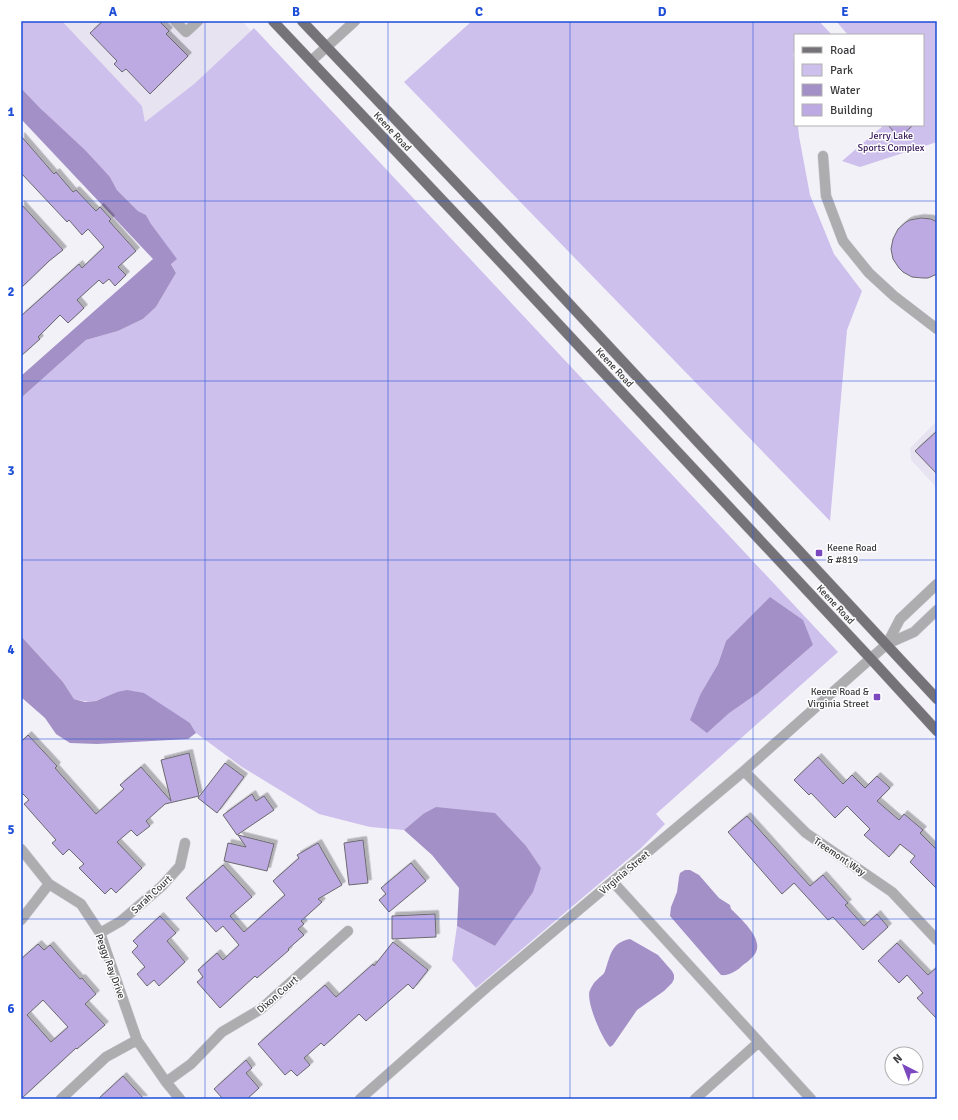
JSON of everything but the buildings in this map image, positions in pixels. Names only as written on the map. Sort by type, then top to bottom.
[{"type":"main road","name":"Keene Road","points":[[273,21],[478,238],[937,731]]},
{"type":"main road","name":"Keene Road","points":[[302,21],[494,223],[937,699]]},
{"type":"street","points":[[175,21],[186,32],[198,21]]},
{"type":"street","points":[[311,61],[355,21]]},
{"type":"street","points":[[823,156],[826,196],[843,241],[869,273],[894,296],[937,329]]},
{"type":"street","points":[[887,644],[900,619],[937,584]]},
{"type":"street","points":[[887,644],[914,632],[937,610]]},
{"type":"street","name":"Virginia Street","points":[[360,1099],[487,987],[744,771],[887,644]]},
{"type":"street","name":"Treemont Way","points":[[744,771],[806,833],[892,892],[937,940]]},
{"type":"street","name":"Sarah Court","points":[[100,933],[122,921],[162,886],[180,866],[185,843]]},
{"type":"street","name":"Peggy Ray Drive","points":[[21,848],[24,854],[49,884],[81,904],[100,933],[137,1040],[166,1082],[180,1099]]},
{"type":"street","points":[[613,882],[810,1099]]},
{"type":"street","points":[[21,920],[49,884]]},
{"type":"street","name":"Dixon Court","points":[[166,1082],[191,1064],[222,1032],[262,1009],[348,930]]},
{"type":"street","points":[[61,1099],[106,1057],[137,1040]]},
{"type":"street","points":[[695,1099],[759,1042]]},
{"type":"shaded area","points":[[62,21],[242,21],[251,31],[194,84],[145,122],[142,106]]},
{"type":"shaded area","points":[[937,421],[937,488],[911,460],[910,448]]},
{"type":"green space","points":[[21,21],[62,21],[142,106],[145,122],[194,84],[254,28],[838,652],[656,814],[665,824],[640,849],[476,988],[452,960],[457,926],[495,946],[507,928],[423,814],[404,830],[370,827],[319,814],[242,767],[196,733],[190,723],[117,692],[96,701],[74,699],[63,682],[21,636],[21,398],[86,340],[118,331],[143,319],[156,307],[176,273],[146,215],[138,211],[117,190],[110,177],[21,88]],"holes":[[[726,641],[813,645],[758,693],[728,714],[701,693],[718,664]]]},
{"type":"green space","points":[[472,21],[819,21],[831,34],[794,34],[794,126],[798,126],[810,195],[834,254],[862,291],[847,330],[830,521],[404,82]]},
{"type":"green space","name":"Jerry Lake Sports Complex","points":[[836,21],[937,21],[937,142],[860,167],[842,161],[883,126],[924,126],[924,34],[847,34]]},
{"type":"water","points":[[21,88],[85,150],[110,177],[117,190],[138,211],[146,215],[177,259],[171,264],[176,273],[156,307],[143,319],[118,331],[86,340],[21,398],[21,376],[153,259],[21,119]]},
{"type":"water","points":[[770,597],[803,620],[813,645],[758,693],[728,714],[707,733],[690,720],[701,693],[718,664],[726,641]]},
{"type":"water","points":[[21,636],[63,682],[74,699],[85,702],[96,701],[117,692],[127,690],[144,693],[190,723],[196,733],[188,739],[97,744],[70,743],[56,734],[45,718],[21,697]]},
{"type":"water","points":[[436,807],[495,813],[526,846],[541,868],[533,892],[495,946],[457,926],[459,888],[432,855],[404,830],[423,814]]},
{"type":"water","points":[[685,870],[690,870],[699,875],[719,898],[730,905],[731,909],[745,923],[754,935],[757,947],[755,954],[733,973],[721,975],[670,916],[671,907],[677,892],[680,873]]},
{"type":"water","points":[[630,939],[658,955],[672,971],[674,979],[664,991],[637,1010],[613,1045],[610,1047],[595,1019],[589,995],[595,982],[603,975],[615,946]]},
{"type":"place","name":"Keene Road & #819","points":[[819,553]]},
{"type":"place","name":"Keene Road & Virginia Street","points":[[877,697]]}]
